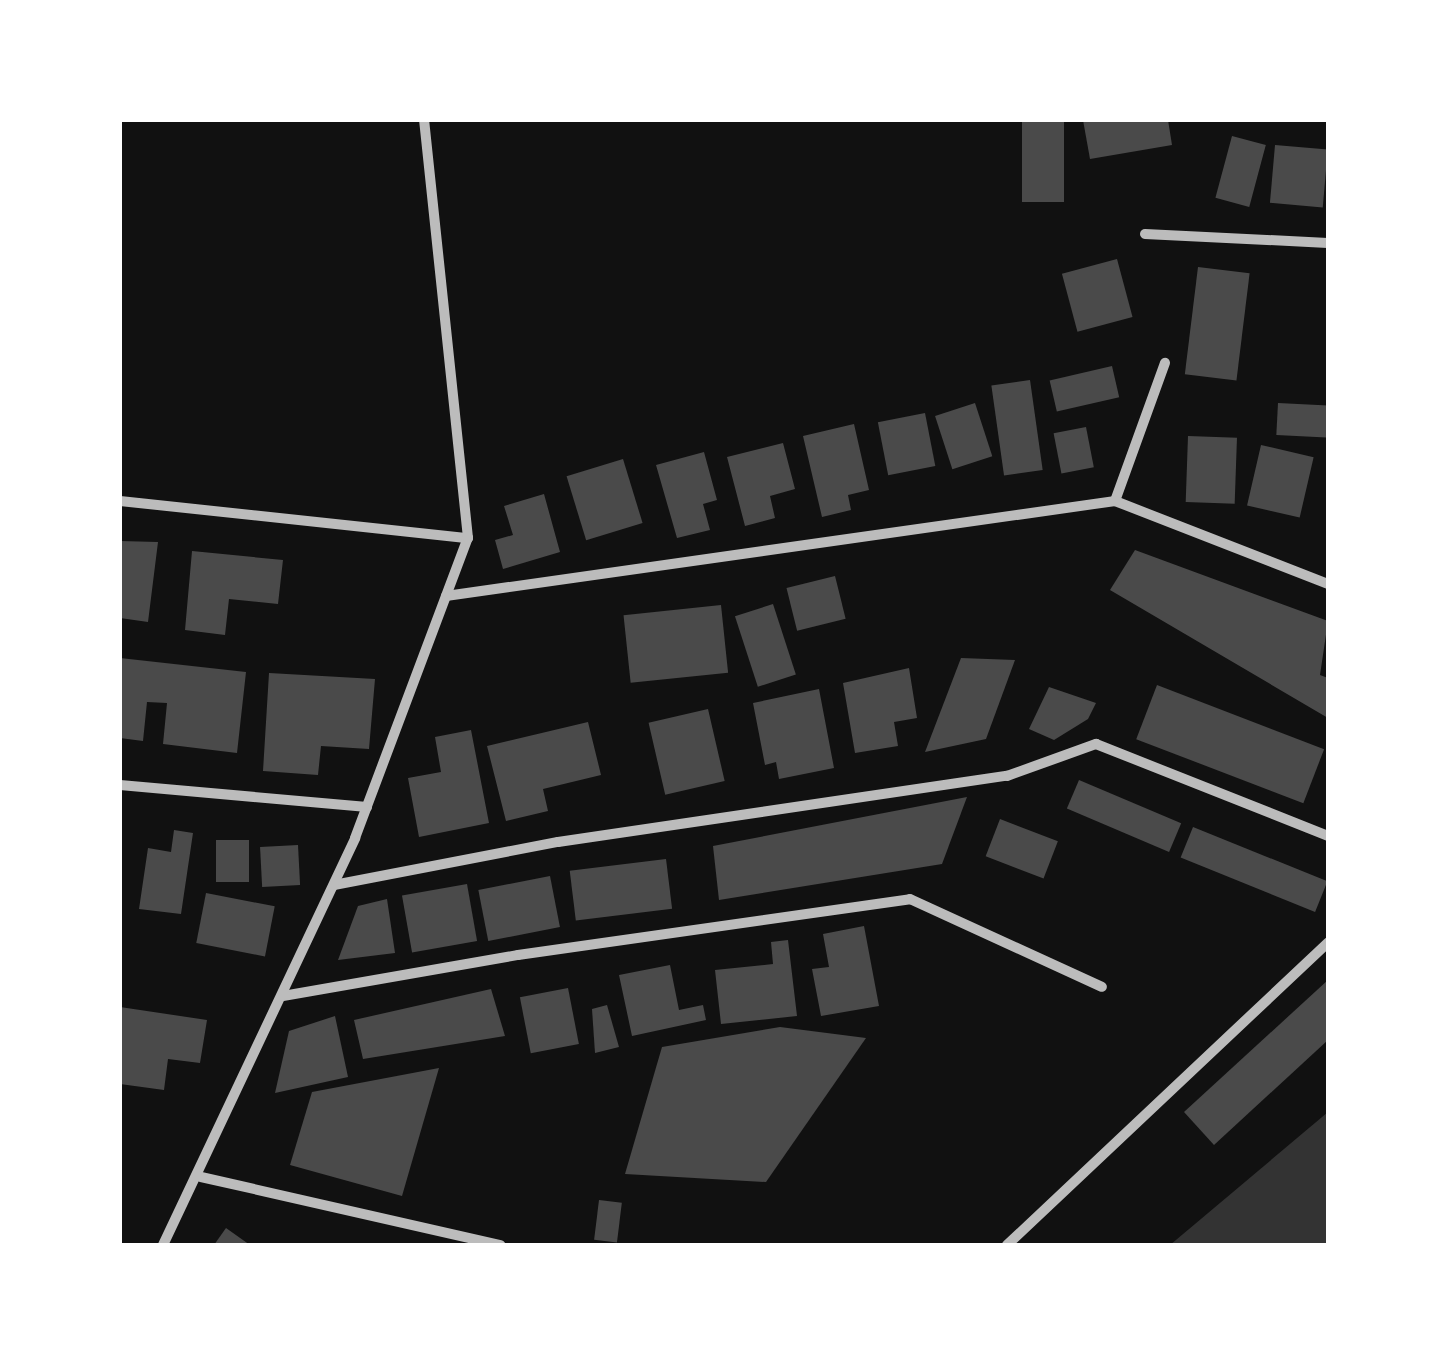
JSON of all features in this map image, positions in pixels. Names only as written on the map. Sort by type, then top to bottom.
[{"type":"street","points":[[163,1245],[201,1176],[334,885],[468,538],[424,120]]},
{"type":"street","points":[[1145,234],[1328,242]]},
{"type":"street","points":[[1115,501],[1165,363]]},
{"type":"street","points":[[120,501],[468,538]]},
{"type":"street","points":[[446,596],[1115,501],[1328,584]]},
{"type":"street","points":[[334,885],[558,842],[1007,776],[1096,744],[1328,836]]},
{"type":"street","points":[[120,785],[367,807]]},
{"type":"street","points":[[283,996],[518,954],[910,899],[1102,987]]},
{"type":"street","points":[[1007,1245],[1328,943]]},
{"type":"street","points":[[201,1176],[500,1245]]},
{"type":"shaded area","points":[[1328,1112],[1328,1245],[1170,1245]]},
{"type":"building","points":[[1022,120],[1064,120],[1064,202],[1022,202]]},
{"type":"building","points":[[1083,120],[1168,120],[1172,145],[1090,159]]},
{"type":"building","points":[[1232,136],[1266,145],[1249,207],[1215,198]]},
{"type":"building","points":[[1275,145],[1328,150],[1323,207],[1270,203]]},
{"type":"building","points":[[1117,259],[1133,317],[1077,332],[1062,274]]},
{"type":"building","points":[[1198,267],[1250,273],[1236,381],[1185,374]]},
{"type":"building","points":[[1112,366],[1119,397],[1057,412],[1050,380]]},
{"type":"building","points":[[1030,380],[1043,470],[1004,476],[991,385]]},
{"type":"building","points":[[975,403],[992,456],[952,469],[935,416]]},
{"type":"building","points":[[1278,403],[1328,406],[1326,438],[1276,435]]},
{"type":"building","points":[[925,413],[935,466],[888,475],[878,422]]},
{"type":"building","points":[[854,424],[869,490],[848,495],[851,510],[822,517],[803,436]]},
{"type":"building","points":[[1086,427],[1094,467],[1061,474],[1054,433]]},
{"type":"building","points":[[1188,436],[1237,438],[1235,504],[1186,502]]},
{"type":"building","points":[[783,443],[795,489],[770,496],[775,518],[745,526],[727,457]]},
{"type":"building","points":[[1261,445],[1314,457],[1300,518],[1247,505]]},
{"type":"building","points":[[704,452],[717,500],[703,504],[710,530],[677,538],[656,465]]},
{"type":"building","points":[[623,459],[643,523],[586,540],[567,476]]},
{"type":"building","points":[[544,494],[560,552],[503,569],[495,540],[513,535],[504,506]]},
{"type":"building","points":[[120,541],[158,542],[148,622],[120,618]]},
{"type":"building","points":[[1135,550],[1328,621],[1320,675],[1328,678],[1328,718],[1110,590]]},
{"type":"building","points":[[192,551],[283,560],[278,604],[229,599],[225,635],[185,630]]},
{"type":"building","points":[[835,576],[846,619],[797,631],[786,588]]},
{"type":"building","points":[[773,604],[796,674],[758,687],[735,616]]},
{"type":"building","points":[[721,605],[728,673],[631,683],[624,615]]},
{"type":"building","points":[[120,658],[246,672],[237,753],[163,744],[167,703],[147,702],[143,741],[120,738]]},
{"type":"building","points":[[961,658],[1015,660],[986,739],[925,752]]},
{"type":"building","points":[[909,668],[917,718],[894,722],[898,746],[855,753],[843,683]]},
{"type":"building","points":[[269,673],[375,679],[369,749],[321,746],[318,775],[263,771]]},
{"type":"building","points":[[1157,685],[1324,749],[1303,803],[1136,739]]},
{"type":"building","points":[[1049,687],[1096,703],[1088,719],[1054,740],[1029,729]]},
{"type":"building","points":[[819,689],[834,768],[779,779],[776,762],[765,765],[753,703]]},
{"type":"building","points":[[708,709],[725,781],[665,795],[649,723]]},
{"type":"building","points":[[588,722],[601,775],[543,789],[548,811],[506,821],[487,746]]},
{"type":"building","points":[[471,730],[489,823],[419,837],[408,778],[441,772],[435,737]]},
{"type":"building","points":[[1079,780],[1181,823],[1169,852],[1067,809]]},
{"type":"building","points":[[967,797],[942,864],[719,900],[713,846]]},
{"type":"building","points":[[1000,819],[1058,841],[1044,879],[986,856]]},
{"type":"building","points":[[1193,827],[1327,881],[1315,912],[1181,858]]},
{"type":"building","points":[[174,830],[193,833],[181,914],[139,909],[148,848],[171,852]]},
{"type":"building","points":[[216,840],[249,840],[249,882],[216,882]]},
{"type":"building","points":[[298,845],[300,885],[262,887],[260,847]]},
{"type":"building","points":[[666,859],[672,909],[576,920],[570,871]]},
{"type":"building","points":[[550,876],[560,927],[488,941],[478,890]]},
{"type":"building","points":[[467,884],[477,941],[412,953],[402,895]]},
{"type":"building","points":[[206,893],[275,906],[265,956],[196,943]]},
{"type":"building","points":[[387,899],[395,953],[338,960],[358,906]]},
{"type":"building","points":[[864,926],[879,1006],[821,1016],[812,969],[829,967],[823,934]]},
{"type":"building","points":[[788,940],[797,1016],[721,1024],[715,970],[773,964],[771,942]]},
{"type":"building","points":[[670,965],[679,1010],[703,1005],[706,1020],[632,1036],[619,975]]},
{"type":"building","points":[[1328,980],[1328,1040],[1214,1145],[1184,1112]]},
{"type":"building","points":[[568,988],[579,1044],[531,1053],[520,997]]},
{"type":"building","points":[[491,989],[505,1036],[363,1059],[354,1020]]},
{"type":"building","points":[[607,1005],[619,1047],[595,1053],[592,1009]]},
{"type":"building","points":[[120,1007],[207,1020],[200,1063],[168,1059],[164,1090],[120,1084]]},
{"type":"building","points":[[335,1016],[348,1077],[275,1093],[289,1031]]},
{"type":"building","points":[[780,1027],[866,1038],[766,1182],[625,1174],[662,1047]]},
{"type":"building","points":[[439,1068],[402,1196],[290,1165],[312,1092]]},
{"type":"building","points":[[599,1200],[622,1203],[617,1243],[594,1240]]},
{"type":"building","points":[[226,1228],[250,1245],[214,1245]]}]
